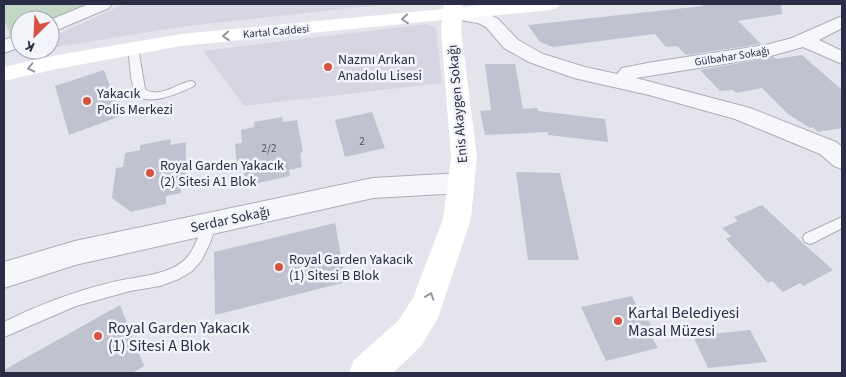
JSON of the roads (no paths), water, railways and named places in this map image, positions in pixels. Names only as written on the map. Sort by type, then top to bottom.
[{"type":"main road","name":"Kartal Caddesi","points":[[4,74],[57,62],[181,40],[453,9],[550,4]]},
{"type":"main road","name":"Enis Akaygen Sokağı","points":[[367,373],[410,333],[426,308],[457,219],[464,157],[451,30],[453,9]]},
{"type":"street","points":[[60,23],[103,4]]},
{"type":"street","points":[[453,9],[483,18],[492,23],[511,44],[536,58],[581,73],[742,113],[828,148],[842,160]]},
{"type":"street","name":"Gülbahar Sokağı","points":[[621,82],[629,73],[767,51],[804,40],[842,21]]},
{"type":"street","points":[[804,40],[842,58]]},
{"type":"street","name":"Serdar Sokağı","points":[[4,275],[75,253],[373,188],[461,183]]},
{"type":"street","name":"Enis Akaygen Sokağı","points":[[396,373],[410,333]]},
{"type":"lane","points":[[133,48],[142,94],[151,96],[161,95],[190,84]]},
{"type":"lane","points":[[810,238],[842,222]]},
{"type":"lane","points":[[4,330],[50,308],[84,296],[124,285],[167,278],[182,271],[194,259],[205,242],[210,223]]},
{"type":"place","name":"Nazmı Arıkan Anadolu Lisesi","points":[[328,67]]},
{"type":"place","name":"Yakacık Polis Merkezi","points":[[87,101]]},
{"type":"place","name":"Royal Garden Yakacık (2) Sitesi A1 Blok","points":[[150,173]]},
{"type":"place","name":"Royal Garden Yakacık (1) Sitesi B Blok","points":[[279,267]]},
{"type":"place","name":"Kartal Belediyesi Masal Müzesi","points":[[618,321]]},
{"type":"place","name":"Royal Garden Yakacık (1) Sitesi A Blok","points":[[98,336]]}]
